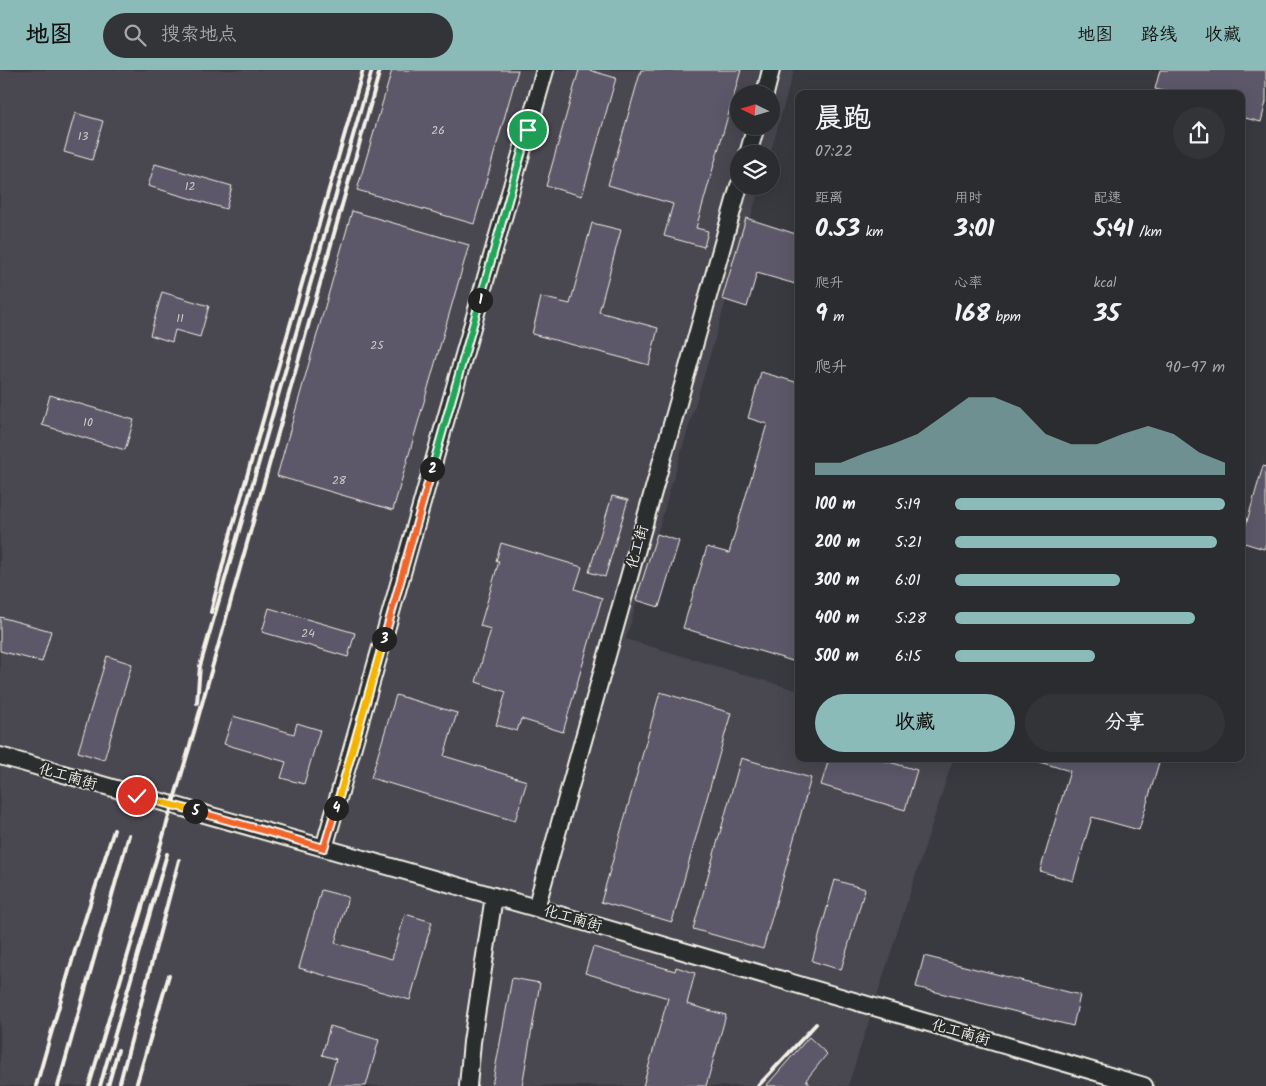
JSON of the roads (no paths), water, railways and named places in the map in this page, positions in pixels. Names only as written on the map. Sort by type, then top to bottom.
[{"type":"street","points":[[324,848],[545,70]]},
{"type":"street","points":[[767,85],[771,70]]},
{"type":"street","name":"化工街","points":[[536,908],[736,195]]},
{"type":"street","name":"化工南街","points":[[0,756],[536,908],[1144,1086]]},
{"type":"street","points":[[468,1086],[472,1042],[494,896]]},
{"type":"railway","points":[[211,612],[231,532],[363,70]]},
{"type":"railway","points":[[197,703],[200,666],[372,70]]},
{"type":"railway","points":[[89,1086],[194,732],[380,70]]},
{"type":"railway","points":[[36,1086],[76,947],[114,830]]},
{"type":"railway","points":[[58,1086],[129,835]]},
{"type":"railway","points":[[100,1086],[167,854]]},
{"type":"railway","points":[[119,1086],[179,860]]},
{"type":"railway","points":[[136,1086],[169,975]]},
{"type":"railway","points":[[758,1086],[816,1024]]},
{"type":"railway","points":[[108,1086],[118,1050]]}]
